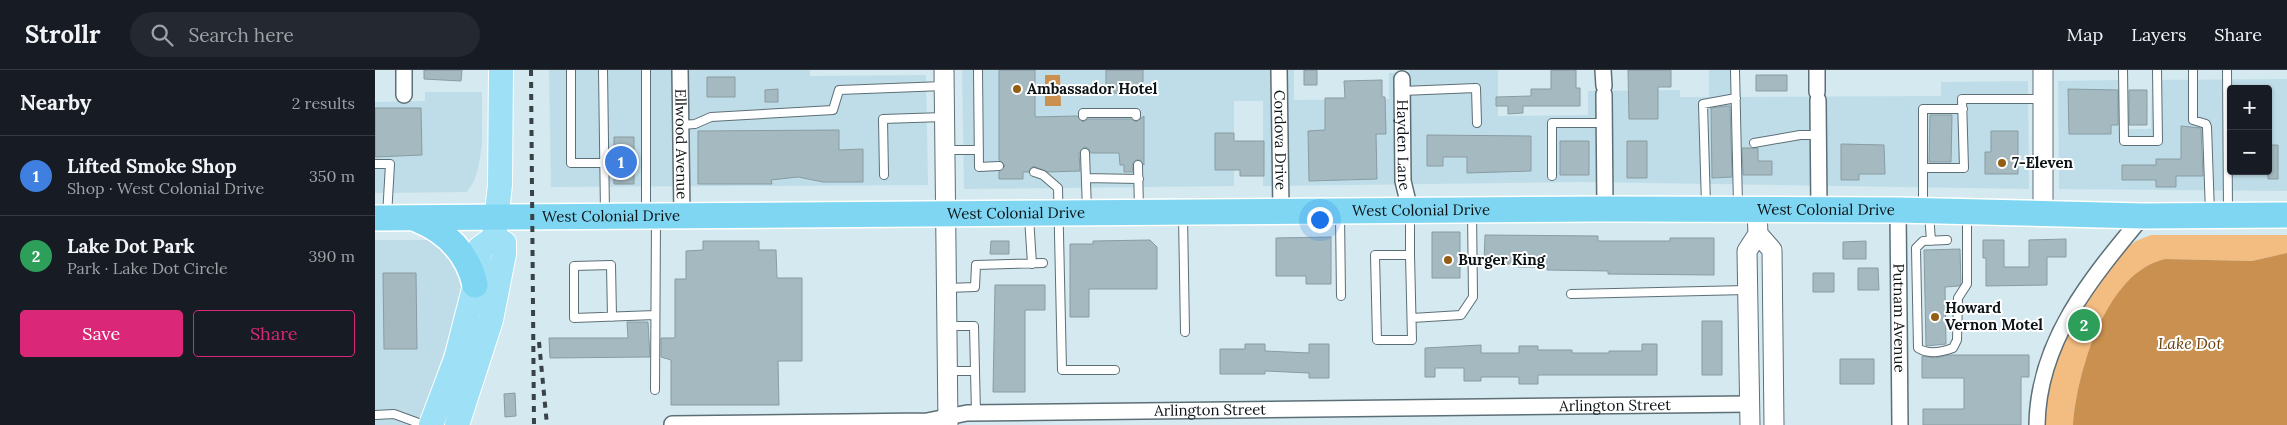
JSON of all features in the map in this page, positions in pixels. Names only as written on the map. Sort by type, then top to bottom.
[{"type":"highway","name":"West Colonial Drive","points":[[381,218],[414,218],[496,227],[605,217],[1281,210],[1706,209],[1751,218],[1819,210],[2143,216],[2287,215]]},
{"type":"highway","points":[[414,218],[433,226],[450,239],[469,264],[475,285]]},
{"type":"main road","points":[[457,425],[491,320],[504,254],[504,244],[496,227],[500,185],[501,70]]},
{"type":"main road","points":[[431,425],[456,359],[475,285],[479,248],[496,227]]},
{"type":"street","points":[[404,70],[404,95]]},
{"type":"street","name":"Ellwood Avenue","points":[[680,70],[682,216]]},
{"type":"street","name":"Cordova Drive","points":[[1279,70],[1281,210]]},
{"type":"street","points":[[1603,70],[1605,209]]},
{"type":"street","points":[[1817,70],[1819,210]]},
{"type":"street","points":[[2043,70],[2043,213]]},
{"type":"street","points":[[944,78],[948,421]]},
{"type":"street","name":"Hayden Lane","points":[[1402,85],[1403,181],[1410,210]]},
{"type":"street","name":"Putnam Avenue","points":[[1898,210],[1901,425]]},
{"type":"street","points":[[2037,425],[2037,407],[2042,378],[2050,352],[2064,322],[2095,274],[2143,216]]},
{"type":"street","points":[[1750,425],[1747,250],[1751,218]]},
{"type":"street","points":[[1751,218],[1772,250],[1774,425]]},
{"type":"street","name":"Arlington Street","points":[[672,424],[897,423],[948,421],[977,413],[1749,404]]},
{"type":"lane","points":[[571,70],[571,163],[604,163]]},
{"type":"lane","points":[[603,70],[605,217]]},
{"type":"lane","points":[[646,70],[655,315],[655,390]]},
{"type":"lane","points":[[978,70],[979,167],[999,166]]},
{"type":"lane","points":[[1735,70],[1736,98],[1751,218]]},
{"type":"lane","points":[[2123,70],[2124,141],[2158,140],[2157,70]]},
{"type":"lane","points":[[2193,70],[2193,120],[2206,124],[2207,127],[2219,216]]},
{"type":"lane","points":[[2219,216],[2227,70]]},
{"type":"lane","points":[[681,125],[695,124],[711,118],[833,110],[839,90],[944,78]]},
{"type":"lane","points":[[1402,85],[1476,88],[1477,123]]},
{"type":"lane","points":[[1706,209],[1703,104],[1736,98]]},
{"type":"lane","points":[[1923,168],[1964,168],[1963,99],[2043,99]]},
{"type":"lane","points":[[1931,241],[1926,211],[1923,168],[1923,109],[1963,109]]},
{"type":"lane","points":[[1083,116],[1083,113],[1136,113],[1136,116]]},
{"type":"lane","points":[[884,175],[883,119],[944,117]]},
{"type":"lane","points":[[1552,176],[1552,123],[1604,123]]},
{"type":"lane","points":[[1754,143],[1800,135],[1818,135]]},
{"type":"lane","points":[[945,150],[979,150]]},
{"type":"lane","points":[[1085,153],[1087,212]]},
{"type":"lane","points":[[375,164],[390,164],[381,218]]},
{"type":"lane","points":[[1138,165],[1139,211]]},
{"type":"lane","points":[[1034,172],[1049,179],[1058,188],[1062,370],[1115,370]]},
{"type":"lane","points":[[1086,178],[1139,179]]},
{"type":"lane","points":[[1412,318],[1461,315],[1473,297],[1472,209]]},
{"type":"lane","points":[[1340,210],[1341,296]]},
{"type":"lane","points":[[1410,210],[1412,340],[1377,340],[1375,255],[1410,255]]},
{"type":"lane","points":[[1183,211],[1185,332]]},
{"type":"lane","points":[[1029,212],[1032,264]]},
{"type":"lane","points":[[1900,348],[1918,348],[1923,352],[1942,352],[1953,348],[1957,340],[1958,298],[1967,284],[1964,240],[1967,212]]},
{"type":"lane","points":[[1898,249],[1916,248],[1923,241],[1947,240]]},
{"type":"lane","points":[[1916,248],[1918,348]]},
{"type":"lane","points":[[947,288],[975,287],[976,265],[1043,263]]},
{"type":"lane","points":[[612,317],[611,265],[573,266],[575,318],[612,317],[655,315]]},
{"type":"lane","points":[[1571,294],[1747,290]]},
{"type":"lane","points":[[947,326],[973,326],[977,413]]},
{"type":"lane","points":[[947,371],[975,371]]},
{"type":"lane","points":[[375,415],[394,414],[424,425]]},
{"type":"shaded area","points":[[549,70],[810,70],[810,76],[926,75],[928,185],[551,187]]},
{"type":"shaded area","points":[[962,70],[1294,70],[1294,100],[1389,99],[1389,73],[1409,73],[1409,70],[1498,70],[1498,116],[1588,115],[1588,91],[1680,90],[1680,97],[1709,97],[1709,70],[1740,70],[1740,97],[1941,96],[1941,82],[2028,81],[2029,189],[1581,182],[1263,186],[1263,101],[1234,101],[1234,186],[964,189]]},
{"type":"shaded area","points":[[2287,79],[2287,191],[2059,189],[2058,81],[2120,80],[2120,129],[2151,129],[2152,80]]},
{"type":"shaded area","points":[[425,92],[482,92],[482,144],[474,181],[467,192],[375,193],[375,102],[425,101]]},
{"type":"shaded area","points":[[2151,235],[2287,235],[2287,253],[2252,261],[2165,259],[2144,268],[2126,283],[2098,327],[2081,379],[2073,425],[2043,425],[2044,396],[2062,337],[2117,256],[2136,241]]},
{"type":"shaded area","points":[[375,240],[429,240],[449,248],[463,281],[449,337],[417,425],[375,425]]},
{"type":"water","points":[[1045,75],[1060,75],[1061,106],[1045,106]]},
{"type":"water","name":"Lake Dot","points":[[2287,253],[2287,425],[2073,425],[2081,379],[2098,327],[2111,303],[2126,283],[2144,268],[2165,259],[2252,261]]},
{"type":"building","points":[[424,70],[462,70],[461,81],[424,79]]},
{"type":"building","points":[[999,70],[1035,70],[1035,117],[1077,116],[1083,122],[1088,119],[1131,119],[1136,122],[1144,116],[1144,165],[1140,160],[1136,160],[1132,165],[1133,172],[1124,172],[1124,165],[1120,165],[1119,153],[1091,153],[1088,148],[1084,147],[1079,153],[1080,171],[1048,172],[1033,166],[1029,172],[1023,172],[1023,179],[999,179],[999,172],[1005,166],[999,160]]},
{"type":"building","name":"Ambassador Hotel","points":[[1106,70],[1143,70],[1143,93],[1106,93]]},
{"type":"building","points":[[1304,70],[1317,70],[1317,85],[1304,85]]},
{"type":"building","points":[[1551,70],[1576,70],[1576,88],[1580,88],[1580,106],[1523,106],[1523,113],[1508,114],[1508,106],[1496,106],[1496,97],[1531,96],[1531,89],[1551,89]]},
{"type":"building","points":[[1628,70],[1671,70],[1671,87],[1658,87],[1658,119],[1629,119]]},
{"type":"building","points":[[1756,75],[1787,75],[1787,91],[1756,91]]},
{"type":"building","points":[[707,77],[735,77],[735,97],[707,97]]},
{"type":"building","points":[[1382,80],[1382,97],[1385,97],[1386,134],[1376,134],[1377,179],[1309,181],[1308,131],[1325,130],[1325,98],[1345,98],[1344,81]]},
{"type":"building","points":[[778,89],[778,102],[765,102],[765,90]]},
{"type":"building","points":[[2068,89],[2118,90],[2118,125],[2111,125],[2111,134],[2069,134]]},
{"type":"building","points":[[2129,90],[2147,90],[2147,125],[2129,125]]},
{"type":"building","points":[[1730,106],[1732,177],[1712,178],[1711,108]]},
{"type":"building","points":[[375,108],[421,108],[422,155],[375,157]]},
{"type":"building","points":[[1930,115],[1952,115],[1951,162],[1929,162]]},
{"type":"building","points":[[2181,126],[2201,128],[2203,176],[2176,176],[2176,187],[2156,187],[2156,180],[2122,180],[2122,165],[2156,165],[2156,159],[2181,159]]},
{"type":"building","points":[[839,130],[839,150],[863,149],[863,182],[823,182],[798,177],[771,180],[772,184],[698,184],[698,131]]},
{"type":"building","name":"7-Eleven","points":[[1991,131],[2018,131],[2018,174],[1985,174],[1985,152],[1991,152]]},
{"type":"building","points":[[1215,133],[1234,133],[1234,141],[1264,141],[1264,176],[1240,176],[1240,170],[1215,170]]},
{"type":"building","points":[[1427,135],[1531,136],[1531,171],[1467,173],[1467,157],[1443,157],[1443,166],[1427,166]]},
{"type":"building","points":[[614,137],[634,137],[634,184],[614,184]]},
{"type":"building","points":[[1560,141],[1589,141],[1589,175],[1560,175]]},
{"type":"building","points":[[1627,141],[1647,141],[1647,178],[1627,178]]},
{"type":"building","points":[[1841,144],[1884,145],[1885,174],[1859,174],[1859,180],[1841,180]]},
{"type":"building","points":[[2272,145],[2278,145],[2278,179],[2268,179],[2268,175],[2272,175]]},
{"type":"building","points":[[1742,148],[1758,148],[1758,161],[1772,161],[1772,175],[1743,175]]},
{"type":"building","points":[[1432,232],[1460,232],[1460,278],[1432,278]]},
{"type":"building","points":[[1485,235],[1598,236],[1598,241],[1670,241],[1670,238],[1714,238],[1714,275],[1608,274],[1608,271],[1547,270],[1547,267],[1518,267],[1518,264],[1484,264]]},
{"type":"building","points":[[1331,237],[1331,284],[1306,284],[1306,276],[1276,276],[1276,238]]},
{"type":"building","points":[[2066,239],[2066,257],[2047,257],[2047,285],[1986,286],[1986,258],[1983,258],[1983,240],[2004,240],[2004,267],[2029,267],[2029,240]]},
{"type":"building","points":[[1150,240],[1157,247],[1157,289],[1089,289],[1089,317],[1070,317],[1070,244],[1093,244],[1093,241]]},
{"type":"building","points":[[703,241],[759,241],[759,250],[776,250],[777,278],[802,278],[802,361],[778,361],[779,405],[671,405],[671,360],[661,357],[661,338],[675,338],[675,279],[686,279],[686,251],[703,250]]},
{"type":"building","points":[[991,241],[1009,241],[1009,254],[990,254]]},
{"type":"building","points":[[1866,241],[1866,259],[1843,259],[1843,242]]},
{"type":"building","name":"Howard Vernon Motel","points":[[1960,249],[1961,284],[1959,286],[1945,287],[1946,344],[1926,346],[1924,250]]},
{"type":"building","points":[[1858,268],[1878,268],[1879,290],[1858,290]]},
{"type":"building","points":[[383,273],[416,273],[417,349],[384,349]]},
{"type":"building","points":[[1813,273],[1834,273],[1834,292],[1813,292]]},
{"type":"building","points":[[995,285],[1045,285],[1045,310],[1025,310],[1025,392],[993,392]]},
{"type":"building","points":[[1702,321],[1722,321],[1722,375],[1702,375]]},
{"type":"building","points":[[627,322],[648,322],[650,357],[550,358],[549,338],[628,338]]},
{"type":"building","points":[[1245,344],[1265,344],[1265,351],[1309,353],[1309,344],[1329,344],[1329,378],[1309,378],[1309,373],[1265,371],[1265,374],[1220,374],[1220,349],[1245,349]]},
{"type":"building","points":[[1642,344],[1657,344],[1657,375],[1538,375],[1538,384],[1519,384],[1519,377],[1481,377],[1481,381],[1464,381],[1464,368],[1435,368],[1435,377],[1425,377],[1425,348],[1481,345],[1481,353],[1519,353],[1519,346],[1538,346],[1538,350],[1572,350],[1572,353],[1609,353],[1609,351],[1642,351]]},
{"type":"building","points":[[1948,355],[2029,355],[2029,377],[2021,377],[2021,425],[1923,425],[1923,409],[1964,409],[1964,378],[1922,378],[1922,356],[1935,358]]},
{"type":"building","points":[[1840,359],[1874,359],[1874,384],[1840,384]]},
{"type":"building","points":[[515,393],[516,416],[505,417],[504,394]]},
{"type":"railway","points":[[531,70],[534,425]]},
{"type":"railway","points":[[539,342],[547,425]]},
{"type":"place","name":"Ambassador Hotel","points":[[1017,89]]},
{"type":"place","name":"Lifted Smoke Shop","points":[[621,162]]},
{"type":"place","name":"7-Eleven","points":[[2002,163]]},
{"type":"place","name":"Burger King","points":[[1448,260]]},
{"type":"place","name":"Howard Vernon Motel","points":[[1935,317]]},
{"type":"place","name":"Lake Dot Park","points":[[2084,325]]}]
